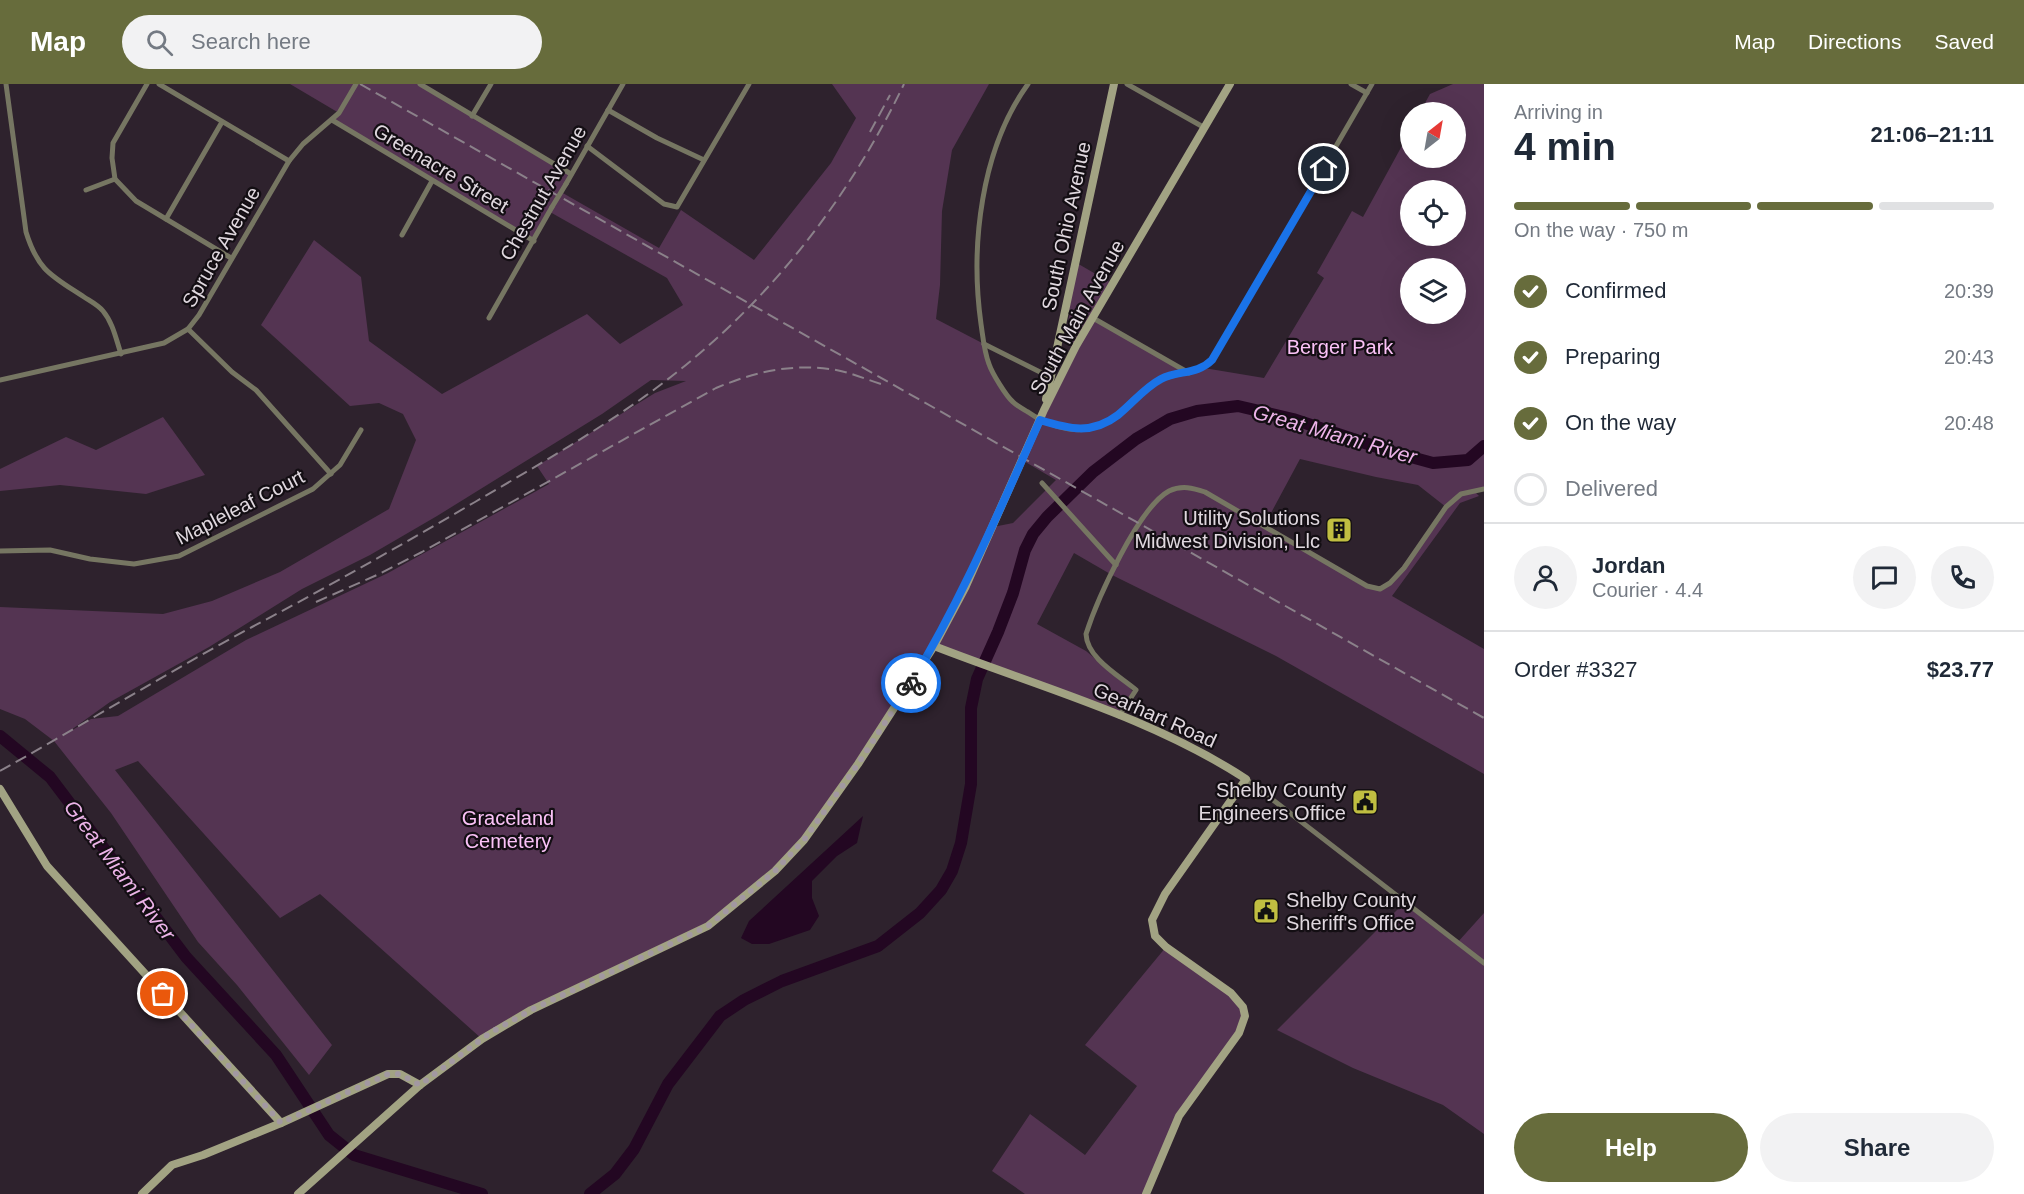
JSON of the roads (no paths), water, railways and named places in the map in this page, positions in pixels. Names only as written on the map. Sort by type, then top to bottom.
[{"type":"main road","name":"South Ohio Avenue","points":[[1044,410],[1114,84]]},
{"type":"main road","name":"South Main Avenue","points":[[298,1194],[420,1085],[490,1033],[531,1010],[708,926],[775,871],[804,840],[852,774],[934,646],[966,586],[1058,381],[1230,84]]},
{"type":"main road","name":"Gearhart Road","points":[[934,646],[1076,699],[1187,744],[1246,779]]},
{"type":"main road","points":[[1146,1194],[1179,1116],[1239,1033],[1245,1016],[1243,1007],[1231,993],[1166,947],[1155,936],[1152,920],[1165,894],[1246,779]]},
{"type":"main road","points":[[0,789],[47,866],[281,1123]]},
{"type":"main road","points":[[142,1194],[172,1165],[203,1155],[281,1123],[388,1074],[400,1074],[420,1085]]},
{"type":"street","points":[[6,84],[26,232],[31,247],[37,261],[48,274],[101,308],[111,324],[121,354]]},
{"type":"street","points":[[147,84],[113,143],[112,158],[115,179],[136,201],[231,258]]},
{"type":"street","points":[[159,84],[289,160]]},
{"type":"street","name":"Spruce Avenue","points":[[0,380],[164,343],[188,329],[199,315],[289,160],[303,144],[339,113],[356,84]]},
{"type":"street","points":[[420,84],[571,174]]},
{"type":"street","points":[[472,116],[491,84]]},
{"type":"street","name":"Chestnut Avenue","points":[[489,318],[623,84]]},
{"type":"street","points":[[587,146],[664,204],[676,207],[749,84]]},
{"type":"street","points":[[1028,84],[1003,129],[989,170],[980,218],[977,297],[989,365],[1012,402],[1040,420],[1068,429],[1088,429],[1101,425],[1118,415],[1155,382],[1168,375],[1189,373],[1204,368],[1212,360],[1372,84]]},
{"type":"street","points":[[1127,84],[1205,128]]},
{"type":"street","points":[[1351,84],[1367,93]]},
{"type":"street","points":[[608,110],[657,138],[704,160]]},
{"type":"street","name":"Greenacre Street","points":[[332,120],[534,241]]},
{"type":"street","points":[[166,219],[222,122]]},
{"type":"street","points":[[86,190],[115,179]]},
{"type":"street","points":[[402,234],[432,181]]},
{"type":"street","points":[[1093,318],[1189,373]]},
{"type":"street","points":[[188,329],[232,372],[256,390],[331,474]]},
{"type":"street","points":[[984,344],[1058,381]]},
{"type":"street","name":"Mapleleaf Court","points":[[0,551],[50,550],[90,559],[134,564],[180,556],[314,489],[340,465],[361,430]]},
{"type":"street","points":[[1042,483],[1116,565]]},
{"type":"street","points":[[1119,716],[1136,690],[1092,654],[1086,643],[1086,634],[1116,565],[1139,525],[1161,497],[1182,487],[1205,492],[1367,586],[1380,590],[1404,568],[1446,507],[1461,494],[1484,489]]},
{"type":"street","name":"Gearhart Road","points":[[1246,779],[1484,963]]},
{"type":"waterway","name":"Great Miami River","points":[[590,1194],[615,1174],[634,1149],[668,1084],[720,1016],[744,1000],[782,981],[878,946],[920,913],[941,890],[952,871],[961,843],[971,784],[971,708],[977,679],[998,632],[1013,593],[1025,550],[1033,534],[1093,472],[1136,439],[1170,419],[1197,411],[1238,406],[1293,419],[1433,463],[1468,460],[1484,446]]},
{"type":"waterway","name":"Great Miami River","points":[[0,736],[50,777],[186,957],[276,1055],[329,1135],[354,1155],[482,1194]]},
{"type":"railway","points":[[360,84],[1484,718]]},
{"type":"railway","points":[[0,771],[535,467],[624,411],[680,370],[737,319],[766,289],[819,226],[865,157],[904,84]]},
{"type":"railway","points":[[870,132],[890,95]]},
{"type":"railway","points":[[316,602],[422,552],[730,382],[771,371],[814,368],[844,372],[884,385]]},
{"type":"place","name":"Utility Solutions Midwest Division, Llc","points":[[1339,530]]},
{"type":"place","name":"Shelby County Engineers Office","points":[[1365,802]]},
{"type":"place","name":"Shelby County Sheriff's Office","points":[[1266,911]]},
{"type":"park label","name":"Berger Park","points":[[1340,347]]},
{"type":"park label","name":"Graceland Cemetery","points":[[508,830]]}]
